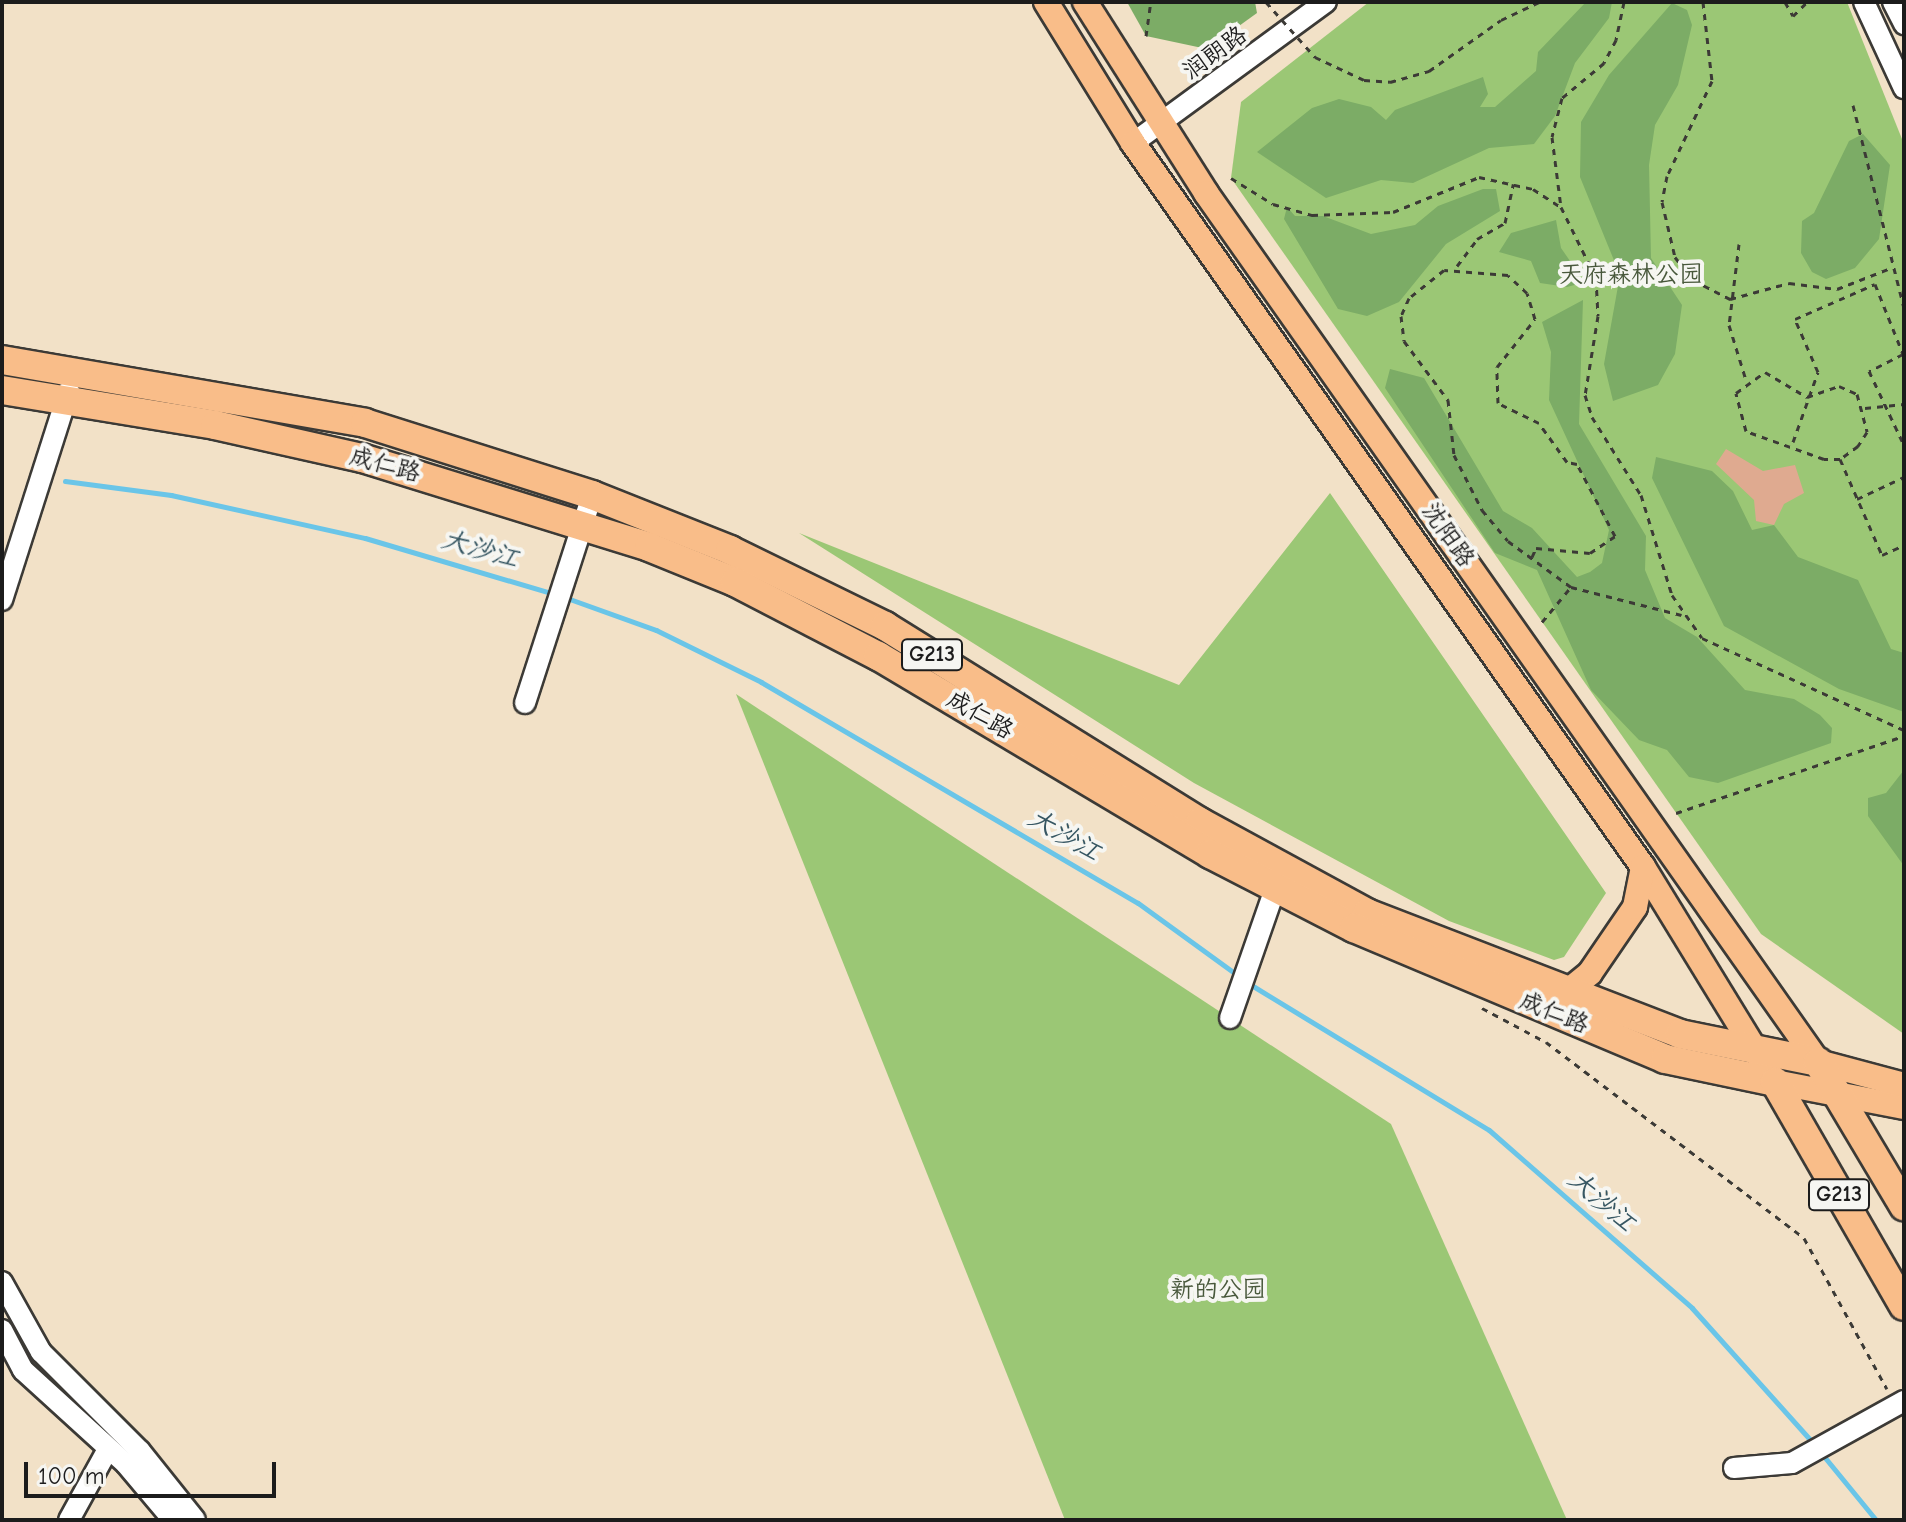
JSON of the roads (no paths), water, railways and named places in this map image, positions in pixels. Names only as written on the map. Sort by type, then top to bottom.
[{"type":"highway","name":"成仁路","points":[[2,360],[365,423],[592,495],[730,550],[885,626],[1200,822],[1367,913],[1680,1034],[1818,1062]]},
{"type":"highway","name":"成仁路","points":[[2,390],[67,398],[362,458],[585,524],[806,617],[1275,889],[1665,1059],[1775,1082]]},
{"type":"highway","name":"G213","points":[[1818,1062],[1904,1206]]},
{"type":"highway","name":"G213","points":[[1775,1082],[1904,1306]]},
{"type":"main road","name":"沈阳路","points":[[1046,2],[1133,143],[1643,867],[1775,1082]]},
{"type":"main road","name":"沈阳路","points":[[1085,2],[1160,125],[1818,1062]]},
{"type":"main road","points":[[1568,991],[1590,973],[1635,907],[1643,867]]},
{"type":"main road","points":[[1818,1062],[1904,1085]]},
{"type":"main road","name":"成仁路","points":[[1775,1082],[1904,1107]]},
{"type":"street","name":"润朗路","points":[[1133,143],[1326,2]]},
{"type":"street","points":[[1864,2],[1904,88]]},
{"type":"street","points":[[1893,2],[1904,24]]},
{"type":"street","points":[[2,600],[67,398],[72,370]]},
{"type":"street","points":[[525,703],[550,616],[585,524],[592,495]]},
{"type":"street","points":[[1230,1018],[1258,953],[1275,889]]},
{"type":"street","points":[[2,1282],[41,1352],[140,1451],[195,1520]]},
{"type":"street","points":[[2,1330],[23,1370],[108,1449],[173,1520]]},
{"type":"street","points":[[1734,1468],[1792,1463],[1900,1403]]},
{"type":"street","points":[[69,1520],[108,1449]]},
{"type":"waterway","name":"大沙江","points":[[65,481],[171,495],[365,538],[554,594]]},
{"type":"waterway","name":"大沙江","points":[[564,597],[656,630],[761,682],[1138,903],[1240,977]]},
{"type":"waterway","name":"大沙江","points":[[1248,983],[1489,1130],[1692,1308],[1813,1443]]},
{"type":"waterway","name":"大沙江","points":[[1822,1454],[1876,1520]]},
{"type":"park label","name":"天府森林公园","points":[[1631,275]]},
{"type":"park label","name":"新的公园","points":[[1218,1290]]}]
